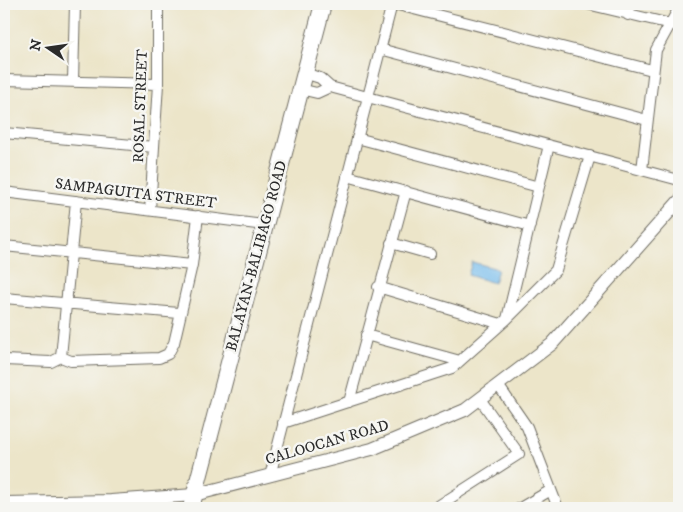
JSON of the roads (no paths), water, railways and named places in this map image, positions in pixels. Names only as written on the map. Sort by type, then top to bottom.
[{"type":"main road","name":"BALAYAN-BALIBAGO ROAD","points":[[192,502],[323,4]]},
{"type":"street","points":[[74,81],[75,4]]},
{"type":"street","name":"ROSAL STREET","points":[[150,210],[158,84],[158,4]]},
{"type":"street","points":[[271,472],[393,4],[652,70]]},
{"type":"street","points":[[587,4],[675,25]]},
{"type":"street","points":[[628,15],[631,4]]},
{"type":"street","points":[[642,170],[652,70],[656,50],[675,25],[679,8]]},
{"type":"street","points":[[380,49],[647,120]]},
{"type":"street","points":[[304,73],[320,78],[330,88],[679,180]]},
{"type":"street","points":[[4,80],[158,84]]},
{"type":"street","points":[[300,89],[316,93],[330,88]]},
{"type":"street","points":[[4,133],[154,146]]},
{"type":"street","points":[[357,138],[539,187]]},
{"type":"street","points":[[504,322],[530,226],[549,145]]},
{"type":"street","points":[[283,423],[452,368],[504,322],[556,270],[590,156]]},
{"type":"street","points":[[347,176],[530,226]]},
{"type":"street","points":[[349,402],[378,287],[406,191]]},
{"type":"street","name":"SAMPAGUITA STREET","points":[[4,192],[264,225]]},
{"type":"street","points":[[61,357],[76,201]]},
{"type":"street","name":"CALOOCAN ROAD","points":[[4,503],[110,505],[192,502],[372,449],[465,410],[552,344],[679,201]]},
{"type":"street","points":[[61,357],[71,361],[159,358],[168,354],[174,342],[179,313],[192,265],[198,216]]},
{"type":"street","points":[[391,243],[430,254]]},
{"type":"street","points":[[4,246],[192,265]]},
{"type":"street","points":[[378,287],[504,322]]},
{"type":"street","points":[[4,298],[179,313]]},
{"type":"street","points":[[366,335],[460,361]]},
{"type":"street","points":[[4,360],[52,362],[61,357]]},
{"type":"street","points":[[498,385],[526,427],[558,508]]},
{"type":"street","points":[[435,508],[519,454],[480,399]]},
{"type":"street","points":[[520,508],[551,490]]},
{"type":"water","points":[[472,262],[498,269],[494,283],[468,275]]}]
